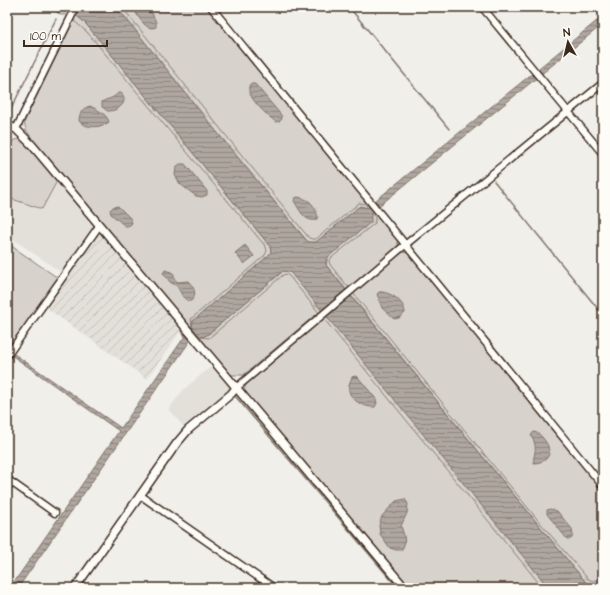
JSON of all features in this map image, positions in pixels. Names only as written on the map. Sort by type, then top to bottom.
[{"type":"street","points":[[16,129],[76,7]]},
{"type":"street","points":[[211,7],[603,486]]},
{"type":"street","points":[[482,7],[603,154]]},
{"type":"street","points":[[75,588],[177,442],[188,430],[358,284],[603,83]]},
{"type":"street","points":[[7,125],[16,129],[32,145],[405,588]]},
{"type":"street","points":[[7,356],[99,226]]},
{"type":"street","points":[[7,479],[55,513]]},
{"type":"street","points":[[140,495],[274,588]]},
{"type":"shaded area","points":[[59,7],[115,8],[124,16],[216,131],[308,242],[316,242],[360,206],[367,208],[603,16],[603,24],[379,206],[371,214],[371,222],[328,257],[326,260],[326,265],[588,585],[594,586],[603,579],[603,588],[549,588],[290,272],[283,271],[207,335],[201,337],[192,327],[193,321],[269,255],[271,252],[270,246],[86,24],[74,14],[59,10]]},
{"type":"shaded area","points":[[132,7],[149,7],[156,22],[156,27],[152,28],[145,25]]},
{"type":"shaded area","points":[[250,84],[255,84],[281,115],[282,119],[280,121],[276,122],[257,105],[250,94]]},
{"type":"shaded area","points":[[118,93],[121,93],[124,98],[124,102],[121,106],[110,111],[107,111],[102,107],[102,102],[114,97]]},
{"type":"shaded area","points":[[90,106],[104,114],[109,122],[102,126],[94,127],[82,124],[79,121],[80,114],[85,108]]},
{"type":"shaded area","points":[[180,164],[185,164],[207,191],[207,195],[202,197],[196,196],[180,184],[175,175],[176,167]]},
{"type":"shaded area","points":[[57,181],[95,226],[62,273],[7,235],[8,198],[42,209]]},
{"type":"shaded area","points":[[298,197],[311,203],[318,217],[316,220],[308,219],[303,215],[294,201],[295,198]]},
{"type":"shaded area","points":[[118,206],[130,218],[132,223],[129,226],[125,226],[111,214],[110,210],[113,207]]},
{"type":"shaded area","points":[[96,234],[101,234],[182,329],[147,379],[45,307]]},
{"type":"shaded area","points":[[245,245],[254,256],[244,264],[235,253]]},
{"type":"shaded area","points":[[165,270],[174,274],[174,279],[178,282],[188,281],[190,283],[195,293],[191,301],[188,301],[183,297],[177,286],[170,282],[163,273]]},
{"type":"shaded area","points":[[379,292],[388,293],[400,301],[405,313],[399,318],[394,319],[382,308],[377,294]]},
{"type":"shaded area","points":[[180,330],[188,337],[190,341],[18,588],[10,588],[119,431],[7,352],[7,349],[121,428],[185,336]]},
{"type":"shaded area","points":[[213,365],[231,388],[184,427],[168,410],[184,389]]},
{"type":"shaded area","points":[[352,377],[358,377],[376,399],[377,403],[375,407],[357,402],[352,397],[349,392],[349,387]]},
{"type":"shaded area","points":[[534,432],[542,437],[546,442],[549,454],[544,460],[534,463],[535,448],[531,435]]},
{"type":"shaded area","points":[[405,499],[408,504],[407,513],[401,526],[404,544],[401,550],[396,550],[390,548],[380,534],[379,525],[382,516],[396,501]]},
{"type":"shaded area","points":[[550,509],[557,511],[572,529],[573,536],[571,539],[567,539],[547,514],[547,510]]},
{"type":"green space","points":[[50,7],[59,7],[60,10],[71,12],[86,24],[270,246],[271,252],[269,255],[193,321],[192,327],[191,319],[265,255],[267,251],[266,247],[87,32],[67,15],[61,15]]},
{"type":"green space","points":[[80,7],[208,7],[398,240],[398,247],[355,283],[359,288],[402,252],[410,253],[603,489],[603,588],[410,588],[244,391],[246,384],[319,323],[314,316],[246,373],[243,375],[230,375],[183,321],[26,130],[24,122]]},
{"type":"green space","points":[[115,7],[122,7],[309,238],[316,239],[359,203],[366,204],[367,208],[360,206],[316,242],[308,242],[216,131],[124,16]]},
{"type":"green space","points":[[20,139],[33,150],[57,181],[42,209],[9,198],[7,201],[7,149],[14,140]]},
{"type":"green space","points":[[371,214],[375,216],[375,223],[330,259],[329,262],[331,266],[537,519],[588,579],[593,581],[603,575],[603,579],[598,583],[588,585],[326,265],[328,257]]},
{"type":"green space","points":[[7,243],[58,278],[9,348],[7,347]]},
{"type":"green space","points":[[283,271],[292,273],[549,588],[543,588],[289,276],[286,274],[283,275],[209,338],[201,337],[207,335]]},
{"type":"waterway","points":[[59,13],[62,7]]},
{"type":"waterway","points":[[349,7],[449,129]]},
{"type":"waterway","points":[[7,113],[9,113],[56,19]]},
{"type":"waterway","points":[[494,181],[603,315]]},
{"type":"waterway","points":[[236,397],[398,588]]},
{"type":"waterway","points":[[88,583],[96,588]]}]
